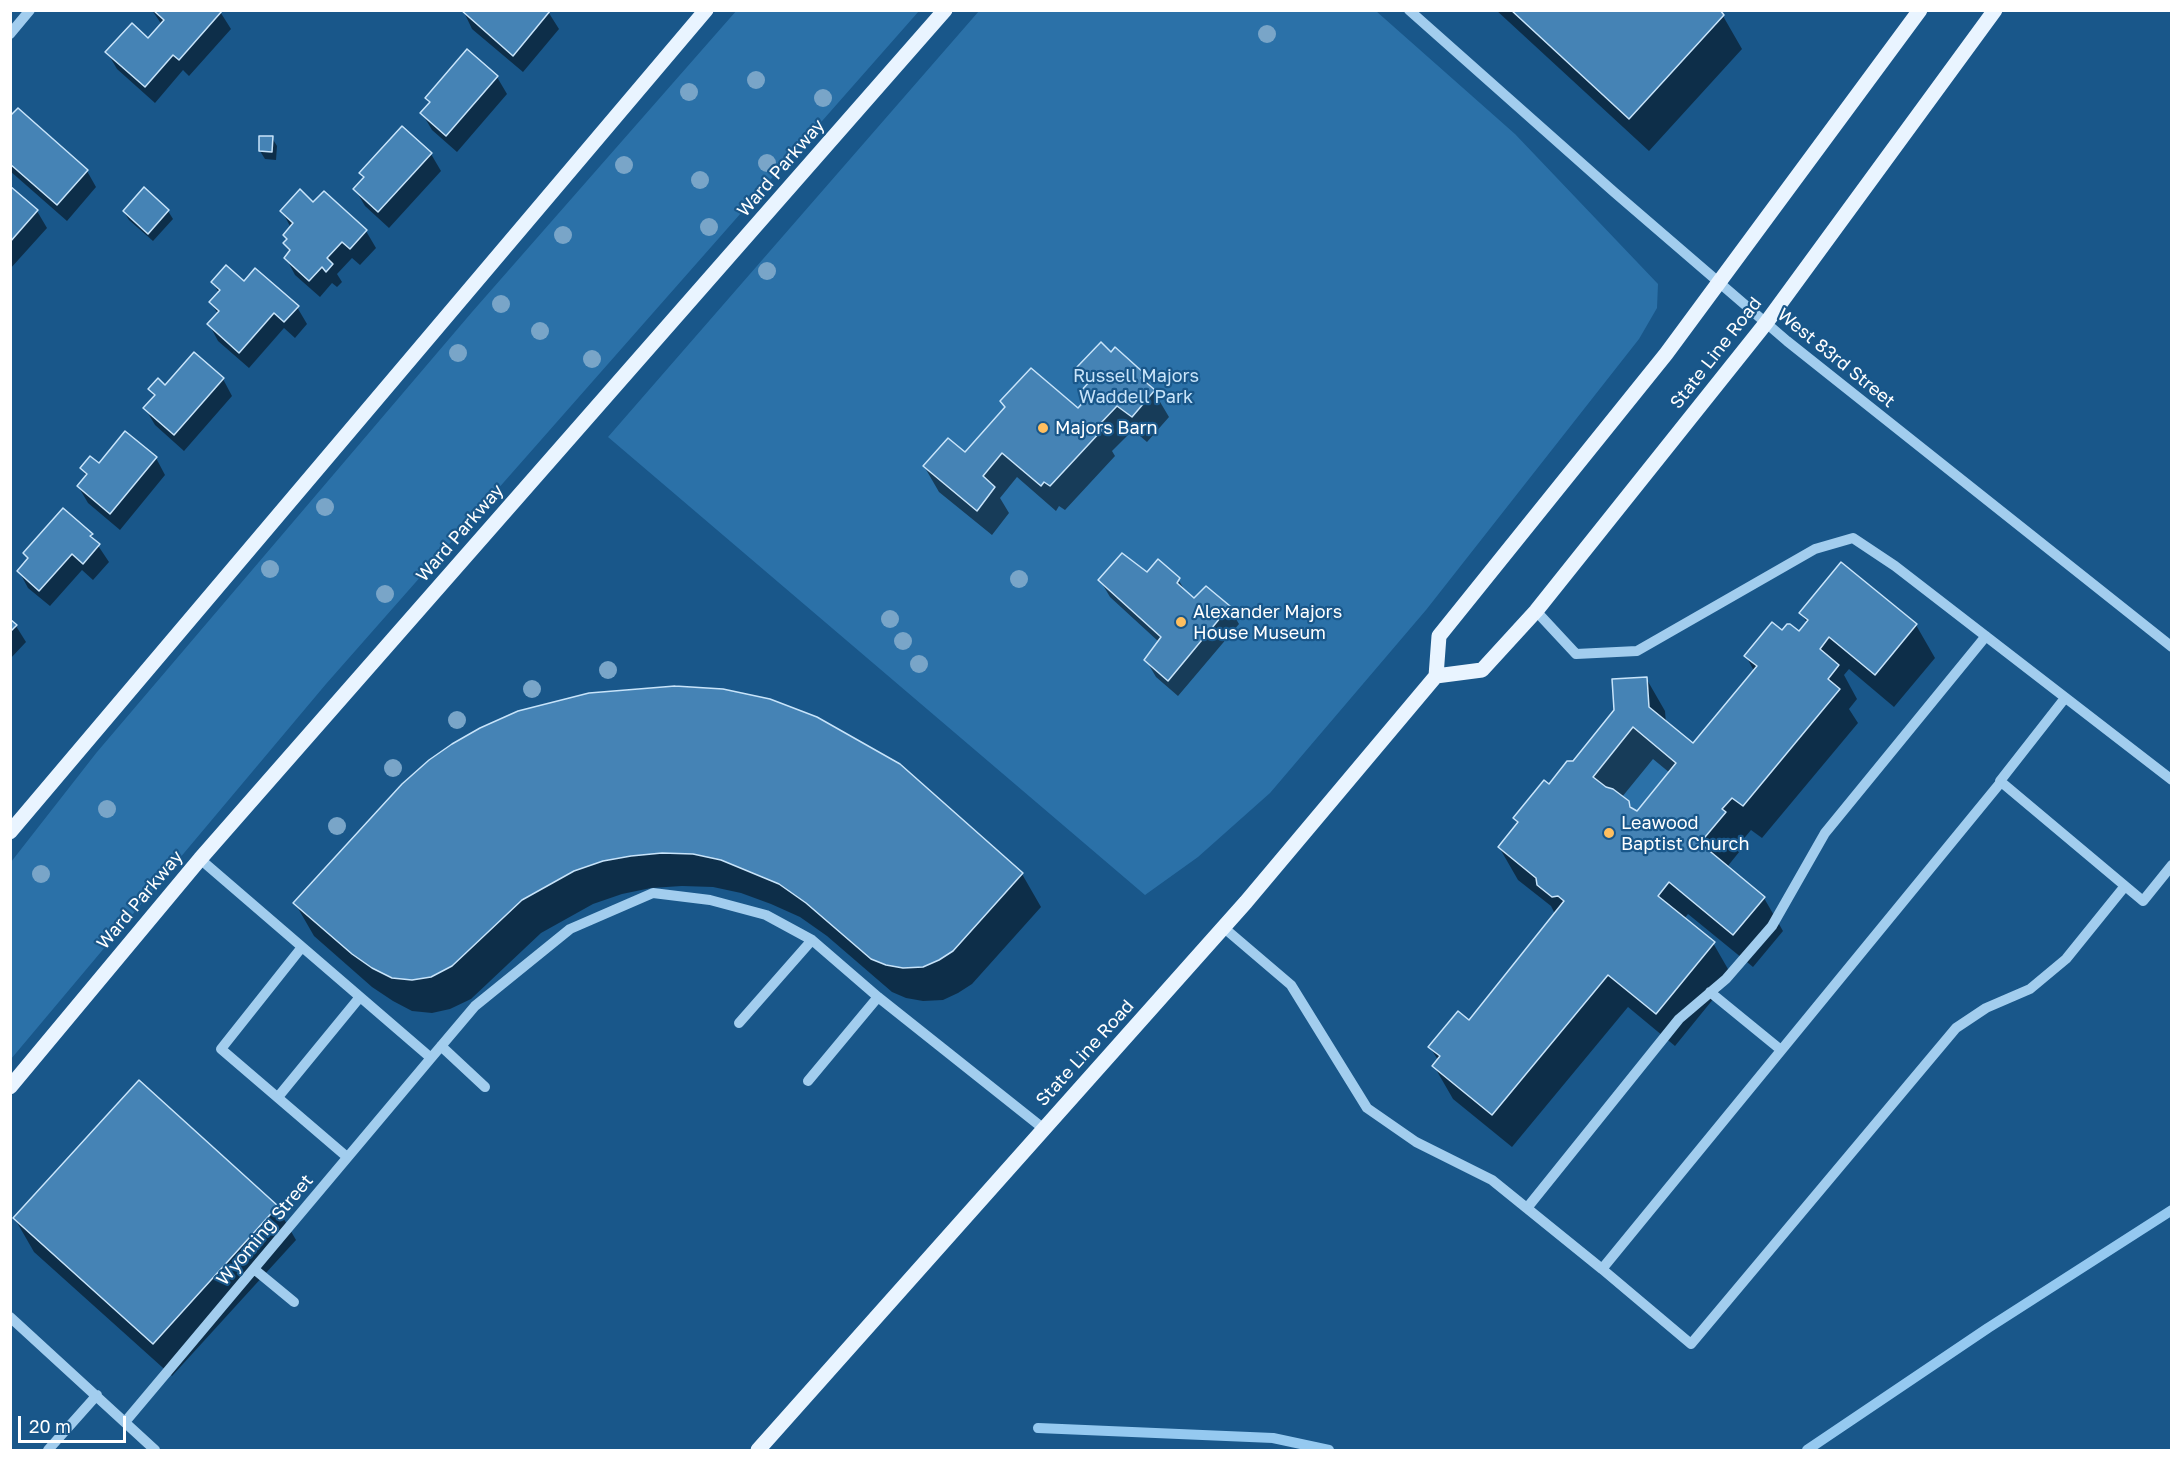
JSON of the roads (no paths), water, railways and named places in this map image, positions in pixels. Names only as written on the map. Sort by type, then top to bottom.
[{"type":"main road","points":[[10,832],[706,10]]},
{"type":"main road","name":"Ward Parkway","points":[[10,1087],[200,859],[945,10]]},
{"type":"main road","points":[[1436,676],[1439,636],[1666,354],[1920,10]]},
{"type":"main road","name":"State Line Road","points":[[758,1450],[1223,927],[1436,676],[1482,670],[1536,611],[1766,323],[1995,10]]},
{"type":"street","points":[[10,34],[30,10]]},
{"type":"street","name":"West 83rd Street","points":[[1409,10],[1766,323],[2172,646]]},
{"type":"street","points":[[1536,611],[1576,654],[1637,651],[1815,549],[1853,538],[1895,566],[2172,780]]},
{"type":"street","points":[[1527,1208],[1679,1019],[1726,980],[1772,926],[1825,833],[1986,636]]},
{"type":"street","points":[[1602,1269],[2001,782],[2065,698]]},
{"type":"street","points":[[2001,782],[2143,901],[2172,865]]},
{"type":"street","points":[[200,859],[431,1058]]},
{"type":"street","points":[[1223,927],[1291,985],[1367,1108],[1416,1142],[1492,1180],[1691,1344],[1956,1028],[1986,1008],[2030,989],[2066,959],[2125,886]]},
{"type":"street","name":"Wyoming Street","points":[[125,1422],[475,1006],[570,929],[653,893],[710,900],[766,915],[812,940],[878,997],[1044,1129]]},
{"type":"street","points":[[739,1023],[812,940]]},
{"type":"street","points":[[302,948],[221,1049],[347,1157]]},
{"type":"street","points":[[1710,992],[1781,1050]]},
{"type":"street","points":[[278,1097],[360,997]]},
{"type":"street","points":[[808,1081],[878,997]]},
{"type":"street","points":[[441,1046],[485,1087]]},
{"type":"street","points":[[254,1269],[294,1302]]},
{"type":"street","points":[[10,1317],[155,1450]]},
{"type":"street","points":[[48,1450],[97,1395]]},
{"type":"waterway","points":[[1807,1450],[1988,1328],[2172,1210]]},
{"type":"waterway","points":[[1038,1428],[1273,1438],[1329,1450]]},
{"type":"place","name":"Majors Barn","points":[[1043,428]]},
{"type":"place","name":"Alexander Majors House Museum","points":[[1181,622]]},
{"type":"place","name":"Leawood Baptist Church","points":[[1609,833]]},
{"type":"park label","name":"Russell Majors Waddell Park","points":[[1136,386]]}]
